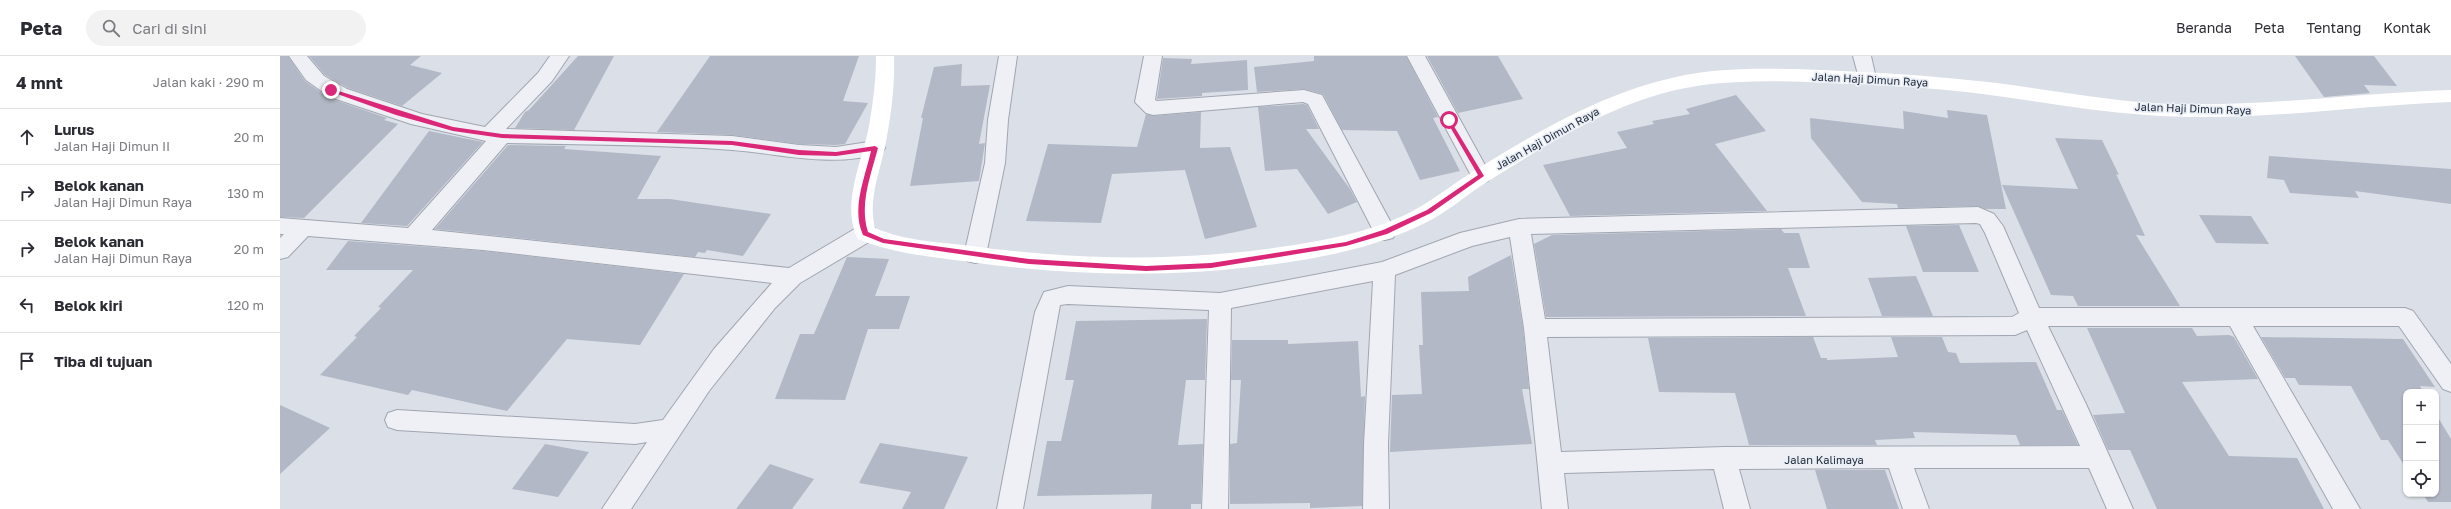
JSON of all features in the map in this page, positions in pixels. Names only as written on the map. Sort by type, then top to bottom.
[{"type":"street","points":[[298,56],[315,78],[331,90],[419,120],[453,129],[495,135],[732,143],[799,152],[836,154],[875,148]]},
{"type":"street","points":[[414,236],[495,135],[545,77],[560,56]]},
{"type":"street","points":[[615,509],[623,500],[669,429],[743,330],[770,299],[792,277],[866,233],[860,217],[862,199],[875,148],[885,92],[885,56]]},
{"type":"street","points":[[975,255],[995,163],[998,120],[1008,56]]},
{"type":"street","points":[[1153,56],[1145,102],[1153,108],[1304,96],[1315,100],[1385,232]]},
{"type":"street","points":[[1416,56],[1424,74],[1481,176]]},
{"type":"street","points":[[1862,56],[1867,78]]},
{"type":"street","name":"Jalan Haji Dimun Raya","points":[[866,233],[883,241],[975,255],[1095,267],[1146,268],[1211,265],[1346,244],[1385,232],[1429,212],[1481,176],[1583,116],[1625,98],[1667,84],[1702,78],[1746,74],[1867,78],[1980,88],[2150,109],[2271,110],[2451,96]]},
{"type":"street","points":[[1010,509],[1046,312],[1052,298],[1068,295],[1220,302],[1384,270],[1468,239],[1519,227],[1978,215],[1987,219],[1995,232],[2032,317],[2074,404],[2120,509]]},
{"type":"street","points":[[280,226],[414,236],[792,277]]},
{"type":"street","points":[[1519,227],[1536,328],[1555,509]]},
{"type":"street","points":[[280,251],[303,228]]},
{"type":"street","points":[[1376,509],[1376,444],[1384,270]]},
{"type":"street","points":[[1215,509],[1220,302]]},
{"type":"street","points":[[2236,316],[2347,509]]},
{"type":"street","points":[[1536,328],[2015,326],[2032,317],[2405,317],[2451,382]]},
{"type":"street","points":[[398,420],[635,434],[669,429]]},
{"type":"street","name":"Jalan Kalimaya","points":[[1551,463],[1724,458],[1898,459],[2096,457]]},
{"type":"street","points":[[1724,458],[1737,509]]},
{"type":"street","points":[[1898,459],[1916,509]]},
{"type":"building","points":[[280,56],[288,56],[305,81],[329,98],[387,118],[384,120],[398,124],[304,218],[280,217]]},
{"type":"building","points":[[309,56],[421,56],[410,65],[442,73],[402,106],[348,88],[325,75]]},
{"type":"building","points":[[578,56],[614,56],[574,130],[515,128],[525,112],[529,110]]},
{"type":"building","points":[[710,56],[859,56],[843,101],[868,103],[845,144],[799,144],[732,135],[657,132]]},
{"type":"building","points":[[1314,56],[1406,56],[1438,117],[1433,118],[1460,171],[1420,180],[1397,131],[1342,130],[1323,94],[1304,89],[1257,92],[1254,67],[1314,61]]},
{"type":"building","points":[[1427,56],[1498,56],[1523,99],[1458,113]]},
{"type":"building","points":[[2295,56],[2374,56],[2397,86],[2364,85],[2370,93],[2324,97]]},
{"type":"building","points":[[1163,58],[1192,59],[1191,64],[1247,60],[1248,90],[1202,93],[1202,96],[1157,99]]},
{"type":"building","points":[[962,64],[961,86],[990,85],[979,144],[985,143],[979,181],[910,186],[923,118],[921,118],[934,67]]},
{"type":"building","points":[[1736,95],[1766,131],[1715,144],[1767,211],[1570,216],[1543,165],[1627,148],[1617,132],[1654,124],[1652,121],[1690,114],[1686,109]]},
{"type":"building","points":[[1307,105],[1319,129],[1306,129],[1350,189],[1357,202],[1328,214],[1297,169],[1265,171],[1258,107]]},
{"type":"building","points":[[1947,110],[1987,115],[2006,209],[1985,209],[1978,206],[1898,208],[1897,204],[1862,202],[1811,138],[1810,118],[1904,129],[1903,111],[1948,118]]},
{"type":"building","points":[[1201,112],[1200,148],[1230,147],[1257,227],[1205,239],[1185,170],[1112,174],[1101,223],[1026,221],[1048,144],[1137,147],[1146,114],[1153,116]]},
{"type":"building","points":[[429,131],[483,142],[407,226],[361,223]]},
{"type":"building","points":[[2055,138],[2102,140],[2119,175],[2116,174],[2145,236],[2136,235],[2180,306],[2078,306],[2073,296],[2051,295],[2002,185],[2078,189]]},
{"type":"building","points":[[508,145],[566,146],[564,149],[661,156],[637,199],[670,199],[771,214],[743,256],[707,250],[705,253],[698,252],[695,257],[435,229]]},
{"type":"building","points":[[2269,156],[2451,169],[2451,204],[2355,191],[2359,198],[2290,193],[2284,180],[2267,178]]},
{"type":"building","points":[[2199,215],[2251,216],[2269,244],[2216,243]]},
{"type":"building","points":[[1959,225],[1979,272],[1923,272],[1906,226]]},
{"type":"building","points":[[1781,229],[1784,233],[1799,233],[1810,268],[1788,268],[1806,316],[1546,317],[1534,244],[1552,235]]},
{"type":"building","points":[[348,241],[483,251],[684,274],[640,345],[567,339],[507,411],[412,390],[408,395],[320,375],[357,337],[354,336],[381,308],[378,307],[413,270],[326,270]]},
{"type":"building","points":[[1511,255],[1523,328],[1529,389],[1522,389],[1532,444],[1390,452],[1392,395],[1422,394],[1419,345],[1423,345],[1421,292],[1469,291],[1468,277]]},
{"type":"building","points":[[847,257],[889,259],[875,296],[910,296],[899,329],[868,329],[845,400],[775,399],[800,334],[814,334]]},
{"type":"building","points":[[1916,276],[1933,316],[1882,316],[1868,278]]},
{"type":"building","points":[[1207,319],[1205,380],[1186,380],[1178,445],[1203,444],[1201,504],[1191,504],[1191,509],[1151,509],[1152,494],[1037,496],[1047,441],[1061,441],[1074,380],[1065,380],[1076,321]]},
{"type":"building","points":[[2087,328],[2192,328],[2197,336],[2229,335],[2234,337],[2258,379],[2182,382],[2229,456],[2297,458],[2324,509],[2157,509],[2130,450],[2108,450],[2093,415],[2125,413]]},
{"type":"building","points":[[1813,337],[1821,358],[1827,358],[1827,360],[1898,357],[1891,337],[1942,337],[1948,352],[1956,353],[1960,363],[2036,362],[2057,410],[2062,410],[2078,445],[2020,445],[2016,435],[1913,432],[1915,438],[1875,440],[1877,445],[1749,445],[1735,393],[1659,392],[1648,338]]},
{"type":"building","points":[[2261,337],[2403,339],[2435,387],[2420,386],[2422,389],[2403,389],[2403,463],[2388,440],[2381,440],[2351,386],[2299,385],[2295,378],[2285,378]]},
{"type":"building","points":[[1232,340],[1288,340],[1288,344],[1358,341],[1361,397],[1365,396],[1362,506],[1310,508],[1310,503],[1230,504],[1230,444],[1237,443],[1241,380],[1231,380]]},
{"type":"building","points":[[280,405],[330,428],[280,474]]},
{"type":"building","points":[[2439,419],[2451,439],[2451,502],[2428,502],[2425,497],[2439,497]]},
{"type":"building","points":[[880,443],[968,457],[944,509],[902,509],[911,492],[859,483]]},
{"type":"building","points":[[545,444],[589,452],[558,497],[512,489]]},
{"type":"building","points":[[770,464],[814,479],[792,509],[736,509]]},
{"type":"building","points":[[1815,470],[1885,470],[1899,509],[1827,509]]},
{"type":"route","points":[[331,90],[398,114],[453,129],[502,136],[732,143],[799,152],[836,154],[875,148],[862,199],[860,217],[866,233],[883,241],[906,245],[1029,262],[1095,267],[1146,268],[1211,265],[1264,258],[1346,244],[1385,232],[1429,212],[1481,176],[1449,120]]}]
